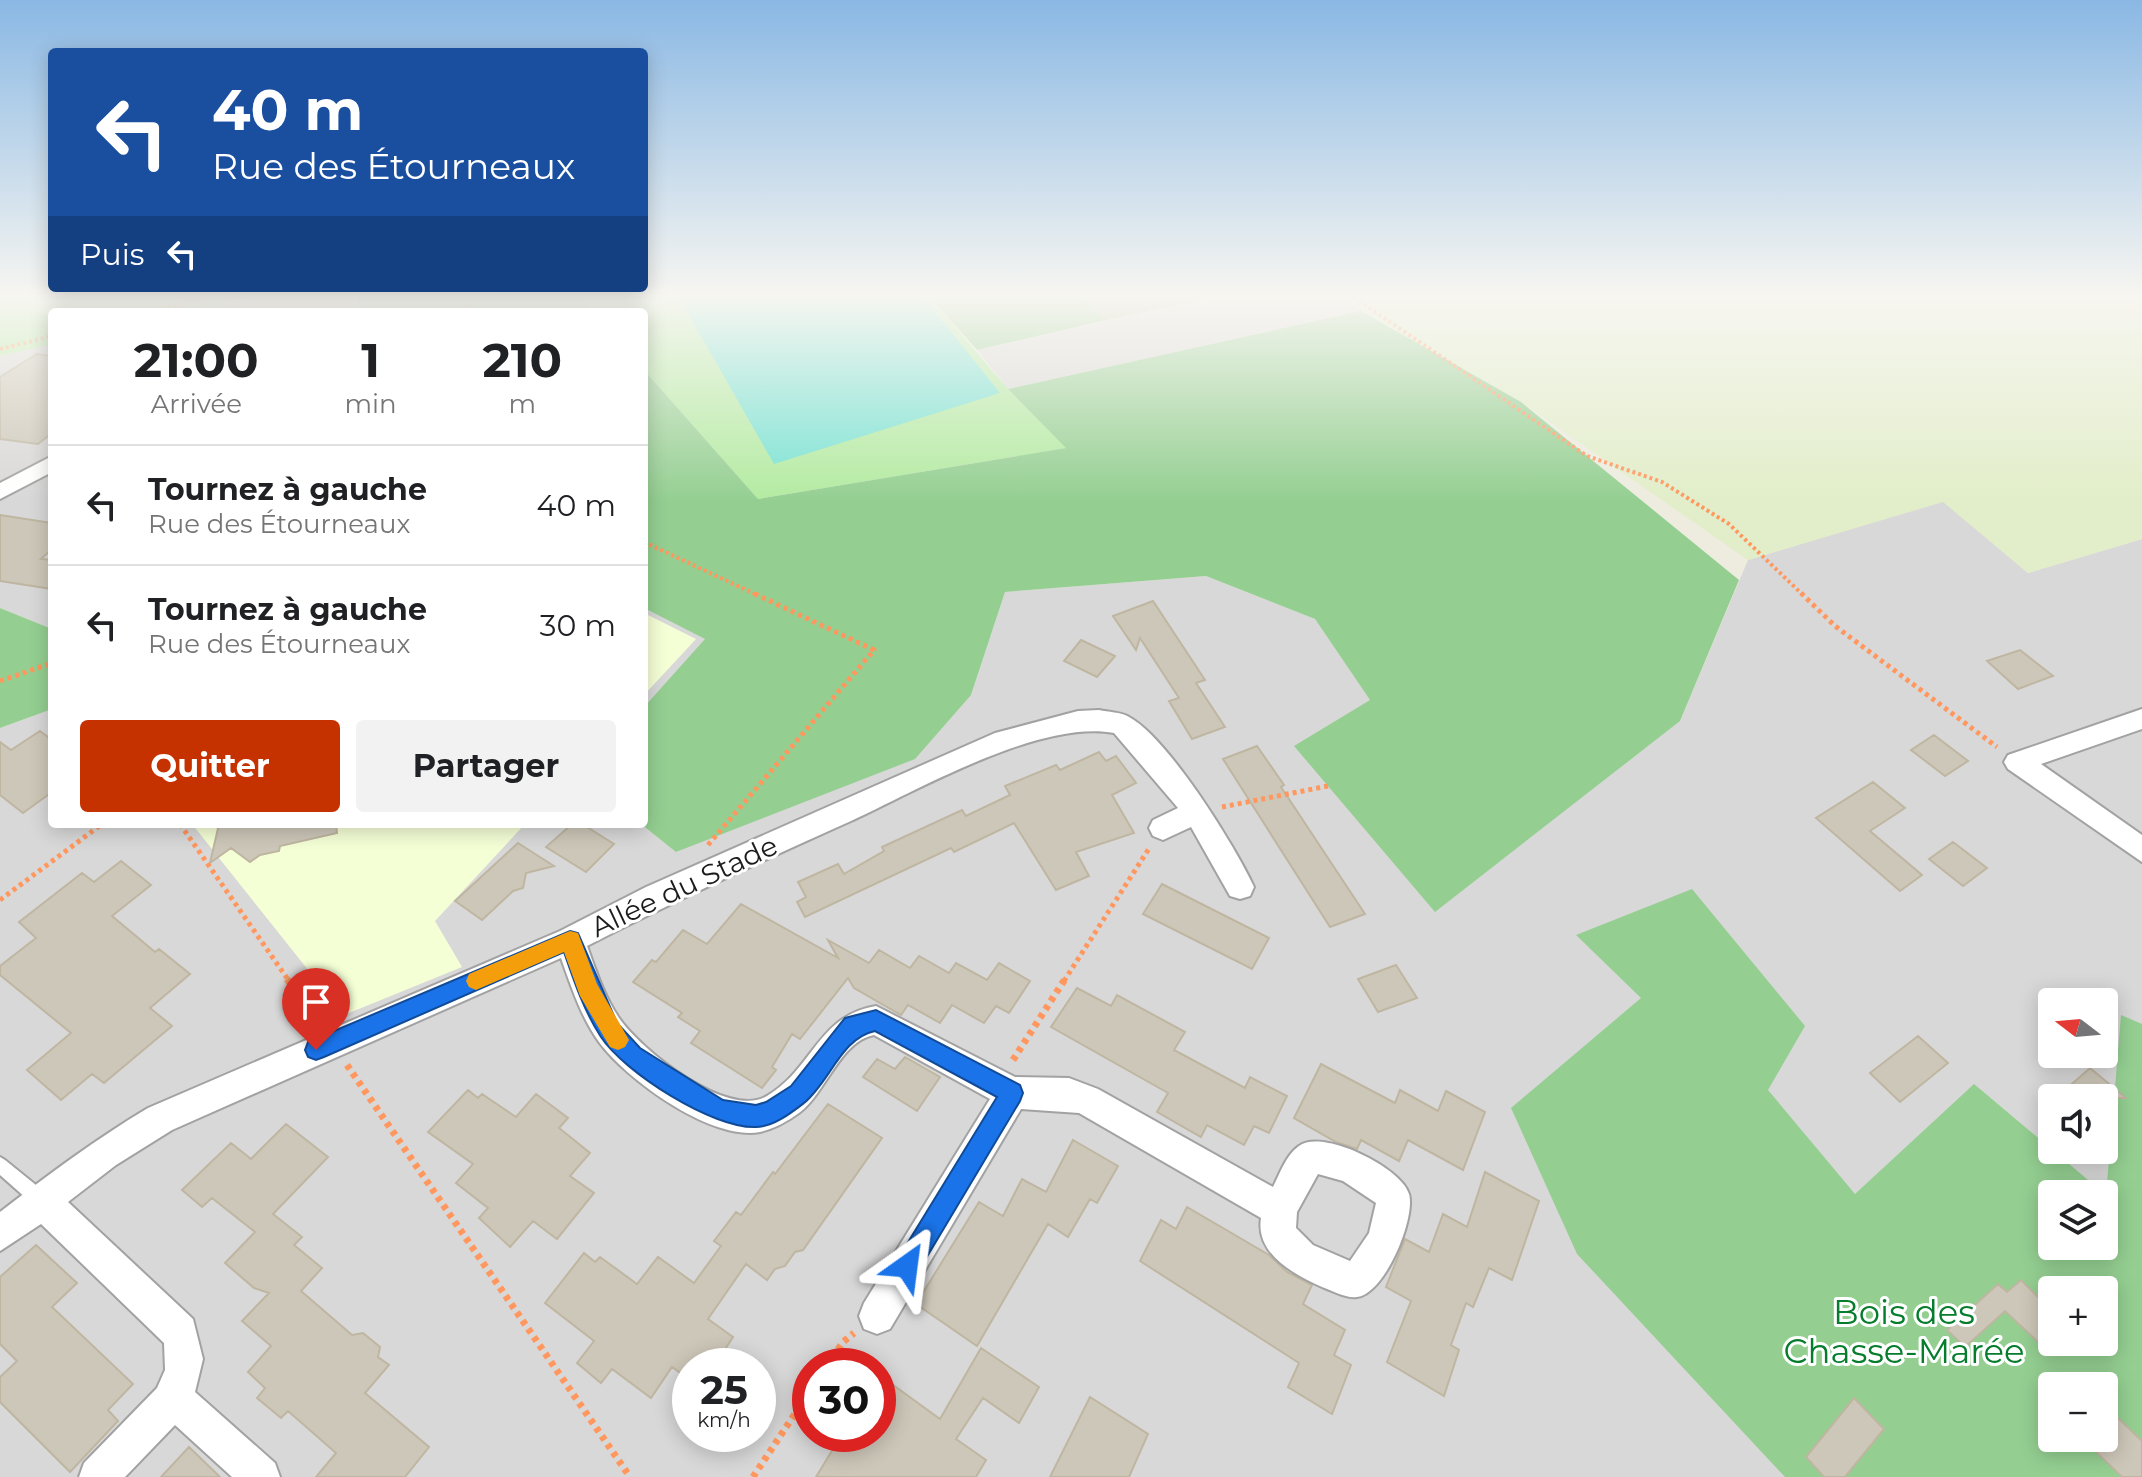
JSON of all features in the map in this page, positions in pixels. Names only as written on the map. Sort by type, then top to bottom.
[{"type":"street","points":[[0,492],[48,465]]},
{"type":"street","points":[[2017,762],[2142,719]]},
{"type":"street","name":"Allée du Stade","points":[[0,1234],[41,1200],[160,1119],[570,940],[656,896],[1004,740],[1078,721],[1121,724],[1144,746],[1197,812],[1240,887]]},
{"type":"street","points":[[2017,762],[2142,850]]},
{"type":"street","points":[[1163,828],[1197,812]]},
{"type":"street","points":[[570,940],[588,989],[609,1030],[632,1056],[720,1111],[756,1116],[772,1111],[799,1093],[841,1035],[864,1020],[876,1020],[1004,1089],[1069,1094],[1087,1100],[1280,1210]]},
{"type":"street","points":[[877,1316],[1004,1089]]},
{"type":"street","points":[[41,1200],[180,1332],[185,1357],[183,1378],[173,1397],[98,1477]]},
{"type":"street","points":[[173,1397],[261,1477]]},
{"type":"lane","points":[[0,1165],[41,1200]]},
{"type":"path","points":[[1450,363],[1587,456],[1662,482],[1729,524],[1835,626],[2017,762]]},
{"type":"path","points":[[648,544],[874,650],[705,847]]},
{"type":"path","points":[[0,681],[48,664]]},
{"type":"path","points":[[1197,812],[1328,786]]},
{"type":"path","points":[[0,900],[97,828]]},
{"type":"path","points":[[183,828],[630,1477]]},
{"type":"path","points":[[1004,1089],[1163,828]]},
{"type":"path","points":[[839,1348],[877,1316]]},
{"type":"path","points":[[753,1477],[792,1418]]},
{"type":"shaded area","points":[[0,363],[48,363],[48,627],[0,608]]},
{"type":"shaded area","points":[[716,363],[976,363],[1000,393],[774,464]]},
{"type":"shaded area","points":[[987,363],[1126,363],[1008,389]]},
{"type":"shaded area","points":[[1452,363],[2142,363],[2142,539],[2028,573],[1943,502],[1748,560],[1521,402]]},
{"type":"shaded area","points":[[1943,501],[2028,573],[2142,539],[2142,1477],[0,1477],[0,728],[48,710],[48,828],[646,828],[677,852],[971,695],[1005,592],[1206,576],[1315,619],[1371,701],[1295,746],[1680,721],[1748,560]]},
{"type":"shaded area","points":[[648,610],[706,639],[648,703]]},
{"type":"shaded area","points":[[648,615],[696,639],[648,691]]},
{"type":"shaded area","points":[[195,828],[521,828],[435,921],[462,967],[344,1015]]},
{"type":"green space","points":[[648,363],[986,363],[1067,448],[758,499],[648,375]]},
{"type":"green space","points":[[1126,363],[1452,363],[1521,402],[1739,580],[1680,721],[1435,912],[1294,746],[1370,700],[1315,619],[1206,576],[1005,592],[971,695],[915,759],[676,852],[646,828],[648,703],[705,639],[648,610],[648,375],[758,499],[1066,448],[1008,389]]},
{"type":"green space","points":[[0,608],[48,627],[48,710],[0,728]]},
{"type":"green space","name":"Bois des Chasse-Marée","points":[[1692,889],[1805,1026],[1768,1090],[1855,1194],[1974,1084],[2038,1138],[2038,1164],[2069,1164],[2088,1180],[2038,1180],[2038,1260],[2118,1260],[2118,1180],[2107,1180],[2109,1164],[2118,1164],[2118,1084],[2115,1084],[2121,1015],[2142,1024],[2142,1477],[1785,1477],[1577,1254],[1511,1108],[1641,998],[1576,935]]},
{"type":"building","points":[[23,363],[48,363],[48,436],[38,444],[0,439],[0,377]]},
{"type":"building","points":[[0,515],[48,522],[48,553],[41,559],[48,560],[48,588],[0,581]]},
{"type":"building","points":[[1153,601],[1205,680],[1196,683],[1225,727],[1192,739],[1169,701],[1179,698],[1140,638],[1136,650],[1113,616]]},
{"type":"building","points":[[1081,640],[1115,656],[1097,677],[1064,661]]},
{"type":"building","points":[[2020,650],[2053,676],[2018,689],[1987,661]]},
{"type":"building","points":[[40,731],[48,737],[48,795],[23,813],[0,795],[0,742],[11,750]]},
{"type":"building","points":[[1934,735],[1968,761],[1945,776],[1911,750]]},
{"type":"building","points":[[1257,746],[1365,914],[1330,927],[1223,759]]},
{"type":"building","points":[[1099,752],[1106,761],[1116,756],[1136,783],[1112,795],[1134,833],[1076,852],[1089,876],[1056,890],[1014,823],[954,852],[951,848],[805,917],[797,902],[806,897],[798,882],[838,864],[844,874],[884,851],[882,847],[962,810],[966,816],[1010,795],[1005,786],[1056,765],[1060,770]]},
{"type":"building","points":[[1873,782],[1905,808],[1870,831],[1922,875],[1900,891],[1816,818]]},
{"type":"building","points":[[218,828],[336,828],[337,833],[280,846],[279,851],[260,855],[250,862],[231,848],[210,863]]},
{"type":"building","points":[[567,828],[588,828],[614,844],[586,872],[546,847]]},
{"type":"building","points":[[1953,842],[1987,868],[1963,886],[1929,859]]},
{"type":"building","points":[[518,843],[554,866],[526,873],[523,888],[513,891],[482,920],[455,901]]},
{"type":"building","points":[[121,861],[151,885],[112,916],[155,952],[159,949],[190,974],[150,1008],[172,1026],[104,1083],[92,1074],[61,1100],[27,1070],[71,1033],[0,975],[0,966],[36,938],[19,922],[82,873],[94,882]]},
{"type":"building","points":[[1162,884],[1269,938],[1252,969],[1143,914]]},
{"type":"building","points":[[741,904],[838,958],[828,940],[869,963],[879,950],[910,968],[919,956],[949,973],[956,963],[987,980],[999,963],[1030,981],[1009,1013],[996,1006],[984,1023],[952,1005],[940,1023],[908,1005],[901,1015],[854,988],[848,978],[800,1039],[792,1034],[772,1067],[776,1070],[762,1088],[691,1043],[700,1031],[678,1017],[682,1013],[633,982],[652,960],[656,962],[683,930],[707,944]]},
{"type":"building","points":[[1396,965],[1417,998],[1378,1012],[1358,979]]},
{"type":"building","points":[[1077,988],[1111,1006],[1117,995],[1185,1032],[1174,1050],[1245,1088],[1250,1077],[1287,1096],[1269,1133],[1254,1126],[1244,1145],[1207,1125],[1201,1137],[1157,1112],[1168,1093],[1051,1027]]},
{"type":"building","points":[[1918,1036],[1948,1063],[1900,1102],[1870,1073]]},
{"type":"building","points":[[905,1057],[940,1077],[917,1111],[863,1077],[877,1059],[895,1069]]},
{"type":"building","points":[[1321,1064],[1395,1103],[1400,1090],[1438,1111],[1446,1091],[1485,1112],[1463,1170],[1408,1140],[1399,1161],[1361,1140],[1357,1149],[1336,1142],[1294,1118]]},
{"type":"building","points":[[2090,1068],[2109,1084],[2072,1084]]},
{"type":"building","points":[[468,1090],[478,1098],[482,1094],[516,1117],[536,1094],[568,1118],[559,1128],[590,1153],[570,1176],[594,1193],[557,1239],[533,1221],[510,1247],[479,1218],[488,1208],[456,1183],[473,1164],[428,1132]]},
{"type":"building","points":[[828,1104],[882,1138],[803,1250],[795,1252],[785,1266],[775,1269],[767,1280],[746,1264],[708,1319],[733,1337],[726,1348],[672,1348],[672,1367],[651,1398],[612,1369],[601,1383],[577,1363],[594,1341],[545,1303],[584,1253],[595,1262],[600,1257],[637,1284],[658,1257],[694,1283],[721,1246],[714,1241],[736,1212],[741,1215],[773,1172],[775,1174]]},
{"type":"building","points":[[286,1124],[328,1157],[273,1214],[302,1237],[294,1245],[322,1268],[301,1291],[352,1335],[363,1333],[380,1347],[378,1357],[389,1365],[365,1393],[429,1447],[405,1477],[316,1477],[336,1453],[288,1411],[281,1418],[257,1398],[265,1388],[248,1372],[271,1346],[242,1321],[269,1293],[254,1288],[225,1263],[255,1232],[212,1198],[202,1207],[182,1190],[231,1143],[251,1159]]},
{"type":"building","points":[[1073,1140],[1118,1166],[1097,1203],[1090,1199],[1068,1237],[1048,1224],[977,1346],[916,1304],[979,1202],[1003,1216],[1022,1179],[1046,1192]]},
{"type":"building","points":[[1485,1172],[1539,1201],[1512,1280],[1489,1268],[1473,1307],[1466,1303],[1451,1345],[1459,1350],[1444,1396],[1387,1362],[1411,1301],[1386,1287],[1405,1239],[1429,1252],[1443,1214],[1467,1227]]},
{"type":"building","points":[[1187,1207],[1269,1255],[1287,1272],[1312,1285],[1303,1304],[1345,1330],[1334,1355],[1351,1365],[1332,1414],[1288,1387],[1299,1363],[1140,1261],[1161,1220],[1176,1229]]},
{"type":"building","points":[[36,1245],[77,1283],[52,1307],[133,1384],[108,1410],[118,1421],[70,1472],[0,1402],[0,1377],[17,1361],[0,1344],[0,1277]]},
{"type":"building","points":[[2021,1280],[2038,1297],[2038,1342],[2005,1311],[1965,1347],[1947,1330],[1998,1284],[2007,1292]]},
{"type":"building","points":[[981,1348],[1039,1387],[1019,1423],[983,1398],[956,1439],[986,1460],[976,1477],[816,1477],[831,1452],[896,1452],[896,1387],[940,1419]]},
{"type":"building","points":[[1090,1397],[1148,1434],[1129,1477],[1050,1477]]},
{"type":"building","points":[[1854,1398],[1884,1429],[1845,1477],[1824,1477],[1806,1457]]},
{"type":"building","points":[[2118,1418],[2142,1441],[2142,1477],[2122,1477],[2096,1452],[2118,1452]]},
{"type":"building","points":[[189,1447],[220,1477],[161,1477]]},
{"type":"slow traffic","points":[[476,981],[570,940],[588,989],[609,1030],[618,1040]]},
{"type":"route","points":[[316,1050],[570,940],[588,989],[609,1030],[632,1056],[700,1102],[720,1111],[756,1116],[772,1111],[799,1093],[841,1035],[864,1020],[876,1020],[1012,1093],[907,1266]]}]
